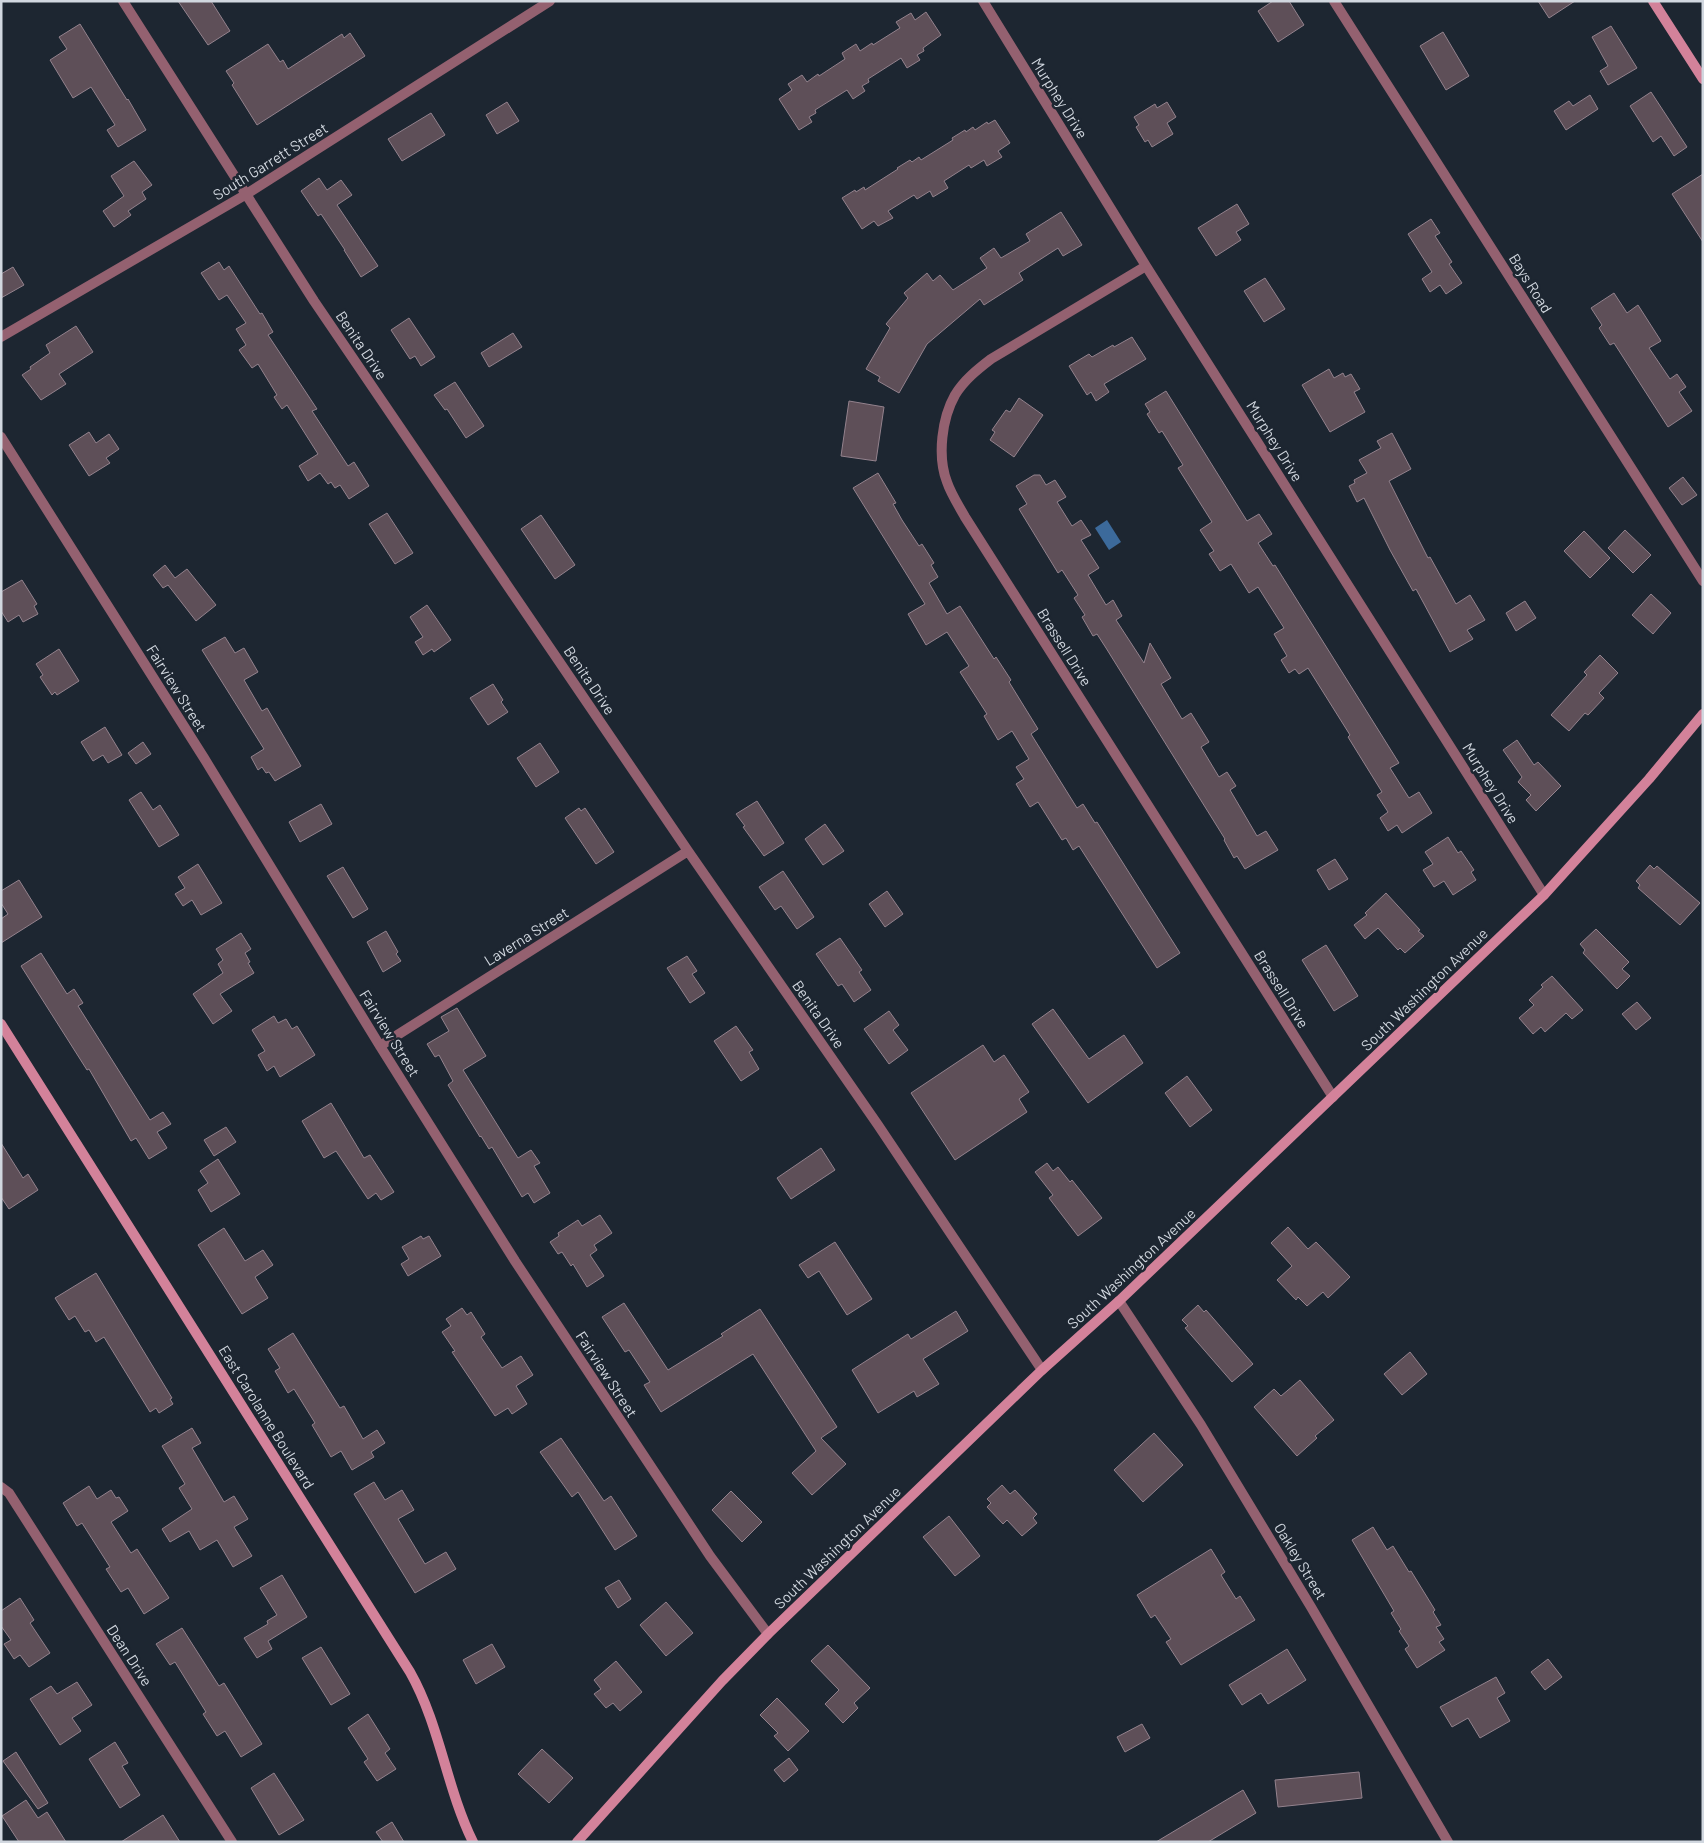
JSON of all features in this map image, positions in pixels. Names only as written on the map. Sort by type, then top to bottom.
[{"type":"street","name":"Benita Drive","points":[[123,1],[314,301],[688,851],[872,1117],[1042,1370]]},
{"type":"street","name":"South Garrett Street","points":[[1,338],[245,195],[550,1]]},
{"type":"street","name":"Murphey Drive","points":[[983,1],[1146,266],[1544,895]]},
{"type":"street","name":"Bays Road","points":[[1334,1],[1703,581]]},
{"type":"street","points":[[1653,1],[1703,79]]},
{"type":"street","name":"Brassell Drive","points":[[1146,266],[991,359],[964,382],[955,395],[944,428],[942,447],[945,474],[950,490],[965,516],[1333,1097]]},
{"type":"street","name":"Fairview Street","points":[[1,437],[204,758],[380,1046],[515,1261],[710,1556],[768,1634]]},
{"type":"street","name":"South Washington Avenue","points":[[577,1842],[768,1634],[1042,1370],[1119,1300],[1544,895],[1649,779],[1703,714]]},
{"type":"street","name":"Laverna Street","points":[[380,1046],[688,851]]},
{"type":"street","name":"East Carolanne Boulevard","points":[[1,1024],[417,1684],[430,1713],[455,1801],[473,1842]]},
{"type":"street","name":"Oakley Street","points":[[1119,1300],[1206,1433],[1311,1607],[1448,1842]]},
{"type":"street","name":"Dean Drive","points":[[1,1487],[8,1493],[232,1842]]},
{"type":"water","points":[[1107,520],[1121,542],[1109,550],[1095,528]]},
{"type":"building","points":[[178,1],[211,1],[230,31],[208,45]]},
{"type":"building","points":[[1273,1],[1289,1],[1304,25],[1278,42],[1258,11]]},
{"type":"building","points":[[1538,1],[1575,1],[1549,18]]},
{"type":"building","points":[[926,12],[941,35],[923,48],[924,51],[917,55],[920,60],[907,68],[901,58],[868,79],[869,82],[862,86],[865,91],[853,99],[847,90],[815,110],[816,113],[809,117],[812,122],[799,130],[779,99],[792,90],[788,84],[802,75],[807,82],[818,74],[819,76],[845,59],[842,53],[856,44],[860,51],[900,28],[896,22],[911,13],[915,20]]},
{"type":"building","points":[[80,24],[146,130],[118,147],[107,130],[115,125],[91,87],[73,98],[50,60],[67,49],[59,37]]},
{"type":"building","points":[[1611,26],[1637,68],[1608,85],[1600,71],[1608,66],[1592,37]]},
{"type":"building","points":[[1443,32],[1469,76],[1446,90],[1420,46]]},
{"type":"building","points":[[350,33],[365,56],[257,125],[232,85],[234,83],[226,71],[268,44],[280,62],[283,60],[288,69],[342,34],[344,38]]},
{"type":"building","points":[[1651,92],[1687,147],[1674,156],[1661,136],[1653,142],[1630,106]]},
{"type":"building","points":[[1590,95],[1598,109],[1566,130],[1554,111],[1569,101],[1573,106]]},
{"type":"building","points":[[507,102],[519,121],[497,134],[486,115]]},
{"type":"building","points":[[1167,102],[1176,117],[1167,123],[1173,134],[1152,147],[1148,140],[1145,142],[1136,127],[1139,125],[1134,117],[1155,104],[1157,108]]},
{"type":"building","points":[[431,113],[445,135],[402,161],[388,139]]},
{"type":"building","points":[[995,120],[1010,143],[998,151],[1002,157],[987,166],[984,160],[971,168],[969,165],[944,181],[948,188],[933,197],[930,191],[917,199],[914,195],[888,211],[893,218],[878,226],[874,221],[862,229],[842,198],[855,190],[856,192],[864,187],[865,190],[910,160],[912,162],[919,157],[921,160],[953,140],[952,138],[965,130],[966,132],[973,127],[975,130],[987,122],[988,124]]},
{"type":"building","points":[[134,161],[152,185],[142,192],[146,199],[128,211],[131,215],[114,227],[103,211],[124,196],[111,176]]},
{"type":"building","points":[[1703,174],[1703,242],[1672,194]]},
{"type":"building","points":[[319,178],[327,190],[341,180],[352,195],[337,205],[378,266],[361,277],[321,214],[318,216],[301,191]]},
{"type":"building","points":[[1237,204],[1249,224],[1236,232],[1241,240],[1216,256],[1198,228]]},
{"type":"building","points":[[1061,212],[1082,245],[1063,256],[1058,248],[1019,273],[1023,280],[984,305],[980,299],[927,344],[899,393],[878,381],[880,377],[866,369],[890,328],[886,324],[908,298],[904,293],[927,273],[933,281],[940,275],[953,290],[987,268],[980,258],[994,248],[1001,258],[1030,241],[1026,234]]},
{"type":"building","points":[[1431,219],[1440,233],[1435,236],[1452,262],[1449,264],[1462,283],[1446,294],[1440,285],[1430,292],[1422,279],[1432,272],[1408,234]]},
{"type":"building","points":[[219,262],[224,270],[229,266],[260,314],[262,313],[273,332],[268,335],[317,409],[312,411],[348,466],[354,462],[369,486],[349,499],[340,485],[335,488],[331,482],[328,484],[320,473],[308,481],[299,466],[318,454],[287,405],[282,409],[274,397],[277,395],[258,364],[252,368],[239,350],[246,345],[236,329],[246,323],[227,295],[219,300],[201,273]]},
{"type":"building","points":[[13,267],[24,285],[1,298],[1,274]]},
{"type":"building","points":[[1265,278],[1285,309],[1264,322],[1244,291]]},
{"type":"building","points":[[1614,293],[1627,313],[1638,305],[1661,341],[1649,348],[1670,379],[1677,374],[1686,387],[1679,392],[1692,411],[1668,427],[1614,343],[1610,345],[1599,328],[1602,325],[1591,308]]},
{"type":"building","points":[[409,318],[435,357],[421,366],[415,356],[410,359],[391,330]]},
{"type":"building","points":[[76,326],[93,352],[59,374],[66,384],[41,400],[22,375],[50,353],[46,345]]},
{"type":"building","points":[[513,333],[522,347],[489,367],[481,353]]},
{"type":"building","points":[[1132,337],[1146,359],[1104,384],[1109,392],[1096,401],[1091,392],[1087,395],[1069,366],[1089,354],[1092,357]]},
{"type":"building","points":[[1329,369],[1334,378],[1343,373],[1345,377],[1351,374],[1360,389],[1354,392],[1365,412],[1330,432],[1302,385]]},
{"type":"building","points":[[455,382],[484,426],[466,438],[447,409],[445,410],[434,395]]},
{"type":"building","points":[[1166,391],[1247,521],[1259,514],[1272,534],[1258,543],[1273,566],[1275,565],[1399,763],[1390,768],[1409,798],[1419,792],[1432,813],[1402,833],[1397,825],[1388,831],[1380,818],[1388,812],[1377,795],[1382,792],[1348,737],[1350,735],[1308,668],[1299,674],[1295,669],[1289,673],[1281,660],[1287,656],[1274,634],[1284,628],[1258,587],[1249,593],[1231,564],[1220,571],[1209,554],[1214,551],[1200,530],[1212,522],[1178,468],[1183,465],[1162,431],[1159,433],[1147,414],[1150,412],[1145,404]]},
{"type":"building","points":[[1019,398],[1043,415],[1014,457],[990,440],[995,432],[992,430],[1006,410],[1010,412]]},
{"type":"building","points":[[849,401],[884,407],[876,461],[841,456]]},
{"type":"building","points":[[89,432],[96,443],[109,434],[119,449],[106,458],[110,463],[89,476],[69,445]]},
{"type":"building","points":[[1392,433],[1411,469],[1389,481],[1428,558],[1430,557],[1456,604],[1470,595],[1485,620],[1467,630],[1473,639],[1450,652],[1416,589],[1413,591],[1390,550],[1364,498],[1357,502],[1349,486],[1355,483],[1354,480],[1367,473],[1359,460],[1381,448],[1377,441]]},
{"type":"building","points":[[878,473],[896,503],[893,504],[902,520],[919,546],[922,544],[934,563],[931,565],[938,577],[929,583],[947,614],[960,606],[994,659],[996,657],[1038,729],[1031,734],[1077,808],[1083,804],[1095,823],[1097,822],[1180,953],[1157,968],[1079,846],[1073,850],[1066,838],[1062,840],[1038,802],[1030,807],[1016,784],[1024,779],[1016,767],[1029,759],[1012,731],[998,740],[984,716],[987,714],[960,672],[969,666],[947,632],[926,645],[908,614],[925,604],[853,488]]},
{"type":"building","points":[[1034,475],[1040,475],[1046,485],[1055,480],[1066,497],[1057,502],[1072,526],[1081,520],[1091,535],[1081,540],[1099,568],[1088,575],[1106,605],[1113,600],[1122,616],[1116,620],[1144,663],[1150,643],[1171,678],[1161,684],[1182,719],[1191,713],[1209,742],[1201,747],[1219,777],[1227,772],[1236,786],[1230,790],[1257,836],[1266,831],[1278,850],[1245,869],[1237,856],[1234,858],[1225,839],[1106,648],[1097,634],[1093,636],[1082,617],[1085,615],[1074,598],[1078,595],[1062,570],[1058,573],[1019,509],[1027,504],[1016,486]]},
{"type":"building","points":[[1683,477],[1697,495],[1682,505],[1669,488]]},
{"type":"building","points":[[387,513],[413,553],[395,564],[369,524]]},
{"type":"building","points":[[541,515],[575,565],[555,579],[521,529]]},
{"type":"building","points":[[1625,530],[1651,555],[1633,573],[1608,548]]},
{"type":"building","points":[[1584,531],[1610,558],[1590,578],[1564,551]]},
{"type":"building","points":[[165,565],[175,578],[187,569],[216,605],[196,621],[168,585],[163,588],[153,575]]},
{"type":"building","points":[[22,580],[37,604],[34,606],[38,614],[23,622],[19,615],[8,622],[1,611],[1,592]]},
{"type":"building","points":[[1651,594],[1671,613],[1653,634],[1632,615]]},
{"type":"building","points":[[1525,601],[1536,618],[1516,631],[1506,613]]},
{"type":"building","points":[[427,605],[451,640],[434,652],[432,649],[423,655],[415,642],[423,637],[410,617]]},
{"type":"building","points":[[225,637],[235,653],[244,648],[258,672],[244,680],[262,711],[267,708],[301,766],[275,781],[269,772],[266,773],[262,767],[258,770],[251,757],[264,749],[202,650]]},
{"type":"building","points":[[59,649],[79,681],[57,695],[55,692],[52,695],[40,677],[43,675],[36,664]]},
{"type":"building","points":[[1600,655],[1618,673],[1599,693],[1604,698],[1588,715],[1585,713],[1569,731],[1551,715],[1587,675],[1584,672]]},
{"type":"building","points":[[493,684],[508,712],[488,725],[470,698]]},
{"type":"building","points":[[105,727],[122,755],[108,763],[103,755],[93,761],[81,742]]},
{"type":"building","points":[[1517,740],[1534,765],[1538,762],[1561,786],[1536,811],[1526,800],[1531,795],[1518,782],[1522,777],[1503,750]]},
{"type":"building","points":[[143,742],[151,754],[136,764],[128,753]]},
{"type":"building","points":[[540,743],[559,772],[536,787],[517,758]]},
{"type":"building","points":[[141,792],[153,810],[160,805],[179,835],[159,847],[129,800]]},
{"type":"building","points":[[757,801],[784,843],[764,856],[736,814]]},
{"type":"building","points":[[321,804],[332,824],[300,842],[289,822]]},
{"type":"building","points":[[579,808],[581,811],[585,808],[614,852],[596,864],[565,818]]},
{"type":"building","points":[[825,824],[844,851],[823,865],[805,839]]},
{"type":"building","points":[[1448,837],[1458,853],[1461,851],[1474,870],[1471,872],[1476,880],[1453,895],[1444,881],[1434,887],[1423,870],[1433,864],[1425,852]]},
{"type":"building","points":[[1335,859],[1348,879],[1329,890],[1317,870]]},
{"type":"building","points":[[198,864],[222,903],[201,915],[192,900],[183,906],[175,894],[185,888],[178,877]]},
{"type":"building","points":[[1650,865],[1654,869],[1657,866],[1700,903],[1680,925],[1638,888],[1640,885],[1636,881]]},
{"type":"building","points":[[343,867],[368,909],[353,918],[327,876]]},
{"type":"building","points":[[783,871],[814,917],[797,929],[781,906],[775,910],[759,887]]},
{"type":"building","points":[[19,880],[42,917],[1,943],[1,919],[8,914],[1,903],[1,891]]},
{"type":"building","points":[[887,891],[903,914],[885,927],[869,904]]},
{"type":"building","points":[[1386,893],[1424,936],[1405,953],[1400,948],[1398,950],[1378,928],[1365,939],[1354,925],[1367,915],[1365,913]]},
{"type":"building","points":[[1596,929],[1629,962],[1622,969],[1630,976],[1617,989],[1583,953],[1585,950],[1580,944]]},
{"type":"building","points":[[386,931],[401,961],[383,972],[367,942]]},
{"type":"building","points":[[241,933],[251,949],[245,953],[254,973],[220,994],[232,1011],[213,1024],[193,994],[223,973],[218,964],[223,960],[216,949]]},
{"type":"building","points":[[840,938],[862,970],[859,972],[871,990],[854,1002],[842,984],[838,986],[816,954]]},
{"type":"building","points":[[1326,945],[1358,996],[1334,1011],[1302,960]]},
{"type":"building","points":[[41,953],[67,994],[74,989],[83,1003],[78,1006],[150,1120],[163,1112],[171,1124],[157,1132],[167,1148],[149,1159],[136,1138],[131,1141],[89,1069],[87,1070],[21,966]]},
{"type":"building","points":[[687,956],[697,971],[692,974],[705,993],[690,1003],[667,968]]},
{"type":"building","points":[[1552,976],[1583,1010],[1572,1019],[1566,1013],[1545,1032],[1541,1027],[1533,1034],[1519,1018],[1534,1005],[1529,1000],[1543,987],[1541,985]]},
{"type":"building","points":[[1637,1002],[1651,1018],[1636,1030],[1622,1014]]},
{"type":"building","points":[[457,1008],[486,1056],[463,1070],[518,1158],[531,1150],[540,1163],[534,1166],[550,1193],[534,1203],[528,1193],[522,1197],[492,1147],[489,1149],[480,1137],[448,1085],[453,1081],[439,1055],[435,1057],[427,1044],[449,1031],[441,1017]]},
{"type":"building","points":[[1053,1009],[1089,1059],[1124,1035],[1143,1063],[1088,1103],[1032,1024]]},
{"type":"building","points":[[889,1011],[899,1025],[893,1030],[908,1050],[889,1064],[864,1029]]},
{"type":"building","points":[[274,1016],[278,1023],[286,1019],[292,1029],[297,1026],[315,1055],[280,1077],[274,1066],[267,1071],[258,1055],[265,1051],[252,1030]]},
{"type":"building","points":[[736,1026],[753,1050],[749,1052],[759,1069],[741,1081],[714,1041]]},
{"type":"building","points":[[983,1045],[994,1062],[1004,1055],[1029,1092],[1019,1099],[1027,1112],[955,1160],[911,1093]]},
{"type":"building","points":[[1187,1076],[1212,1110],[1190,1127],[1165,1093]]},
{"type":"building","points":[[331,1103],[364,1158],[370,1155],[394,1192],[381,1200],[376,1193],[368,1199],[336,1151],[324,1158],[302,1121]]},
{"type":"building","points":[[226,1127],[236,1142],[214,1156],[204,1140]]},
{"type":"building","points":[[1,1143],[23,1178],[28,1174],[38,1190],[9,1209],[1,1197]]},
{"type":"building","points":[[821,1148],[835,1170],[791,1199],[777,1178]]},
{"type":"building","points":[[218,1159],[240,1194],[211,1212],[198,1190],[208,1183],[200,1171]]},
{"type":"building","points":[[1047,1163],[1053,1171],[1058,1167],[1070,1182],[1072,1180],[1102,1218],[1078,1236],[1049,1198],[1053,1195],[1035,1172]]},
{"type":"building","points":[[600,1215],[612,1233],[594,1245],[597,1250],[590,1255],[604,1276],[587,1287],[573,1264],[571,1266],[562,1252],[558,1254],[550,1242],[559,1236],[558,1233],[578,1220],[582,1226]]},
{"type":"building","points":[[1288,1227],[1308,1249],[1316,1242],[1350,1277],[1328,1298],[1323,1292],[1307,1306],[1298,1297],[1296,1300],[1277,1280],[1292,1266],[1271,1243]]},
{"type":"building","points":[[224,1228],[245,1261],[263,1250],[273,1265],[255,1277],[268,1298],[242,1314],[198,1245]]},
{"type":"building","points":[[421,1236],[423,1239],[429,1236],[441,1256],[408,1276],[401,1264],[409,1259],[402,1247]]},
{"type":"building","points":[[835,1242],[872,1299],[847,1315],[819,1271],[808,1278],[799,1265]]},
{"type":"building","points":[[96,1273],[172,1398],[170,1399],[173,1404],[159,1413],[156,1408],[150,1412],[104,1337],[96,1342],[89,1330],[85,1332],[75,1316],[69,1320],[55,1298]]},
{"type":"building","points":[[624,1303],[668,1370],[723,1336],[721,1334],[760,1309],[837,1427],[821,1438],[846,1464],[812,1495],[792,1473],[816,1451],[753,1354],[661,1412],[644,1385],[650,1382],[629,1350],[625,1352],[602,1317]]},
{"type":"building","points":[[1198,1305],[1204,1312],[1206,1310],[1253,1364],[1232,1382],[1185,1328],[1188,1326],[1182,1320]]},
{"type":"building","points":[[462,1308],[467,1315],[471,1312],[485,1334],[481,1337],[502,1368],[521,1356],[533,1375],[516,1386],[527,1404],[512,1414],[508,1408],[495,1416],[452,1352],[455,1351],[442,1332],[451,1326],[446,1319]]},
{"type":"building","points":[[956,1311],[968,1331],[923,1359],[939,1384],[917,1397],[914,1391],[878,1413],[852,1370],[908,1334],[911,1339]]},
{"type":"building","points":[[293,1333],[340,1408],[344,1406],[363,1439],[377,1430],[385,1443],[371,1452],[374,1457],[352,1470],[341,1451],[331,1457],[312,1425],[315,1423],[294,1389],[288,1393],[275,1371],[280,1368],[268,1349]]},
{"type":"building","points":[[1410,1352],[1427,1374],[1402,1395],[1384,1374]]},
{"type":"building","points":[[1300,1380],[1334,1420],[1315,1436],[1317,1438],[1297,1456],[1254,1407],[1274,1389],[1281,1396]]},
{"type":"building","points":[[192,1428],[201,1443],[192,1448],[224,1502],[234,1496],[248,1519],[234,1527],[252,1556],[233,1567],[217,1540],[200,1550],[189,1531],[170,1542],[162,1529],[192,1509],[179,1488],[185,1484],[162,1446]]},
{"type":"building","points":[[1154,1433],[1183,1465],[1143,1502],[1114,1470]]},
{"type":"building","points":[[561,1438],[604,1501],[611,1496],[637,1536],[615,1550],[578,1492],[572,1497],[540,1452]]},
{"type":"building","points":[[374,1482],[385,1500],[402,1490],[414,1510],[398,1519],[425,1564],[446,1552],[456,1569],[415,1593],[354,1494]]},
{"type":"building","points":[[1002,1485],[1010,1494],[1015,1490],[1037,1514],[1033,1518],[1037,1523],[1022,1536],[1007,1520],[1003,1524],[987,1507],[991,1503],[987,1499]]},
{"type":"building","points":[[89,1486],[97,1499],[111,1490],[116,1498],[119,1497],[128,1511],[111,1522],[131,1553],[137,1549],[169,1598],[144,1614],[128,1588],[121,1592],[106,1569],[110,1567],[82,1523],[77,1526],[63,1503]]},
{"type":"building","points":[[731,1491],[762,1522],[742,1542],[712,1510]]},
{"type":"building","points":[[949,1516],[980,1556],[955,1576],[923,1537]]},
{"type":"building","points":[[1373,1527],[1387,1550],[1393,1546],[1409,1572],[1411,1571],[1435,1610],[1433,1612],[1441,1625],[1436,1627],[1444,1639],[1439,1642],[1445,1650],[1417,1668],[1405,1649],[1409,1646],[1399,1631],[1401,1629],[1391,1613],[1394,1611],[1352,1540]]},
{"type":"building","points":[[1211,1549],[1225,1572],[1221,1575],[1236,1599],[1240,1596],[1255,1620],[1181,1665],[1166,1642],[1171,1639],[1155,1615],[1151,1618],[1137,1595]]},
{"type":"building","points":[[282,1575],[307,1617],[268,1641],[272,1649],[257,1658],[244,1638],[268,1624],[267,1621],[277,1615],[260,1588]]},
{"type":"building","points":[[619,1580],[631,1599],[618,1608],[605,1588]]},
{"type":"building","points":[[20,1598],[34,1620],[30,1623],[50,1653],[29,1667],[20,1655],[14,1659],[4,1644],[11,1640],[1,1626],[1,1611]]},
{"type":"building","points":[[666,1602],[693,1633],[666,1656],[640,1625]]},
{"type":"building","points":[[182,1628],[219,1686],[224,1683],[262,1744],[241,1757],[225,1731],[217,1736],[203,1714],[206,1712],[175,1662],[170,1665],[156,1644]]},
{"type":"building","points":[[492,1644],[505,1667],[476,1684],[463,1660]]},
{"type":"building","points":[[828,1645],[870,1688],[854,1703],[858,1708],[843,1723],[825,1704],[839,1690],[811,1661]]},
{"type":"building","points":[[321,1647],[350,1694],[331,1705],[302,1658]]},
{"type":"building","points":[[1287,1649],[1306,1680],[1268,1704],[1261,1693],[1242,1705],[1229,1685]]},
{"type":"building","points":[[1548,1659],[1562,1677],[1545,1690],[1531,1672]]},
{"type":"building","points":[[616,1661],[642,1692],[620,1711],[613,1703],[606,1708],[594,1694],[601,1689],[594,1680]]},
{"type":"building","points":[[1496,1677],[1505,1693],[1497,1698],[1510,1721],[1480,1738],[1468,1718],[1452,1727],[1440,1707]]},
{"type":"building","points":[[77,1682],[92,1705],[72,1718],[81,1731],[60,1745],[30,1699],[51,1686],[57,1694]]},
{"type":"building","points":[[777,1698],[809,1731],[788,1751],[774,1736],[778,1733],[760,1715]]},
{"type":"building","points":[[368,1714],[390,1749],[385,1753],[396,1769],[377,1781],[364,1762],[368,1759],[348,1728]]},
{"type":"building","points":[[1142,1724],[1150,1738],[1125,1752],[1117,1737]]},
{"type":"building","points":[[115,1742],[128,1763],[122,1766],[140,1795],[120,1808],[89,1759]]},
{"type":"building","points":[[542,1749],[573,1778],[549,1803],[518,1774]]},
{"type":"building","points":[[16,1752],[48,1803],[38,1809],[3,1761]]},
{"type":"building","points":[[789,1758],[798,1770],[784,1782],[774,1770]]},
{"type":"building","points":[[1359,1772],[1362,1798],[1278,1807],[1275,1780]]},
{"type":"building","points":[[274,1773],[304,1820],[279,1835],[251,1788]]},
{"type":"building","points":[[1243,1790],[1256,1813],[1208,1842],[1156,1842]]},
{"type":"building","points":[[26,1800],[38,1818],[47,1812],[66,1842],[19,1842],[2,1816]]},
{"type":"building","points":[[163,1815],[180,1842],[121,1842]]},
{"type":"building","points":[[392,1822],[404,1842],[383,1842],[376,1832]]}]
